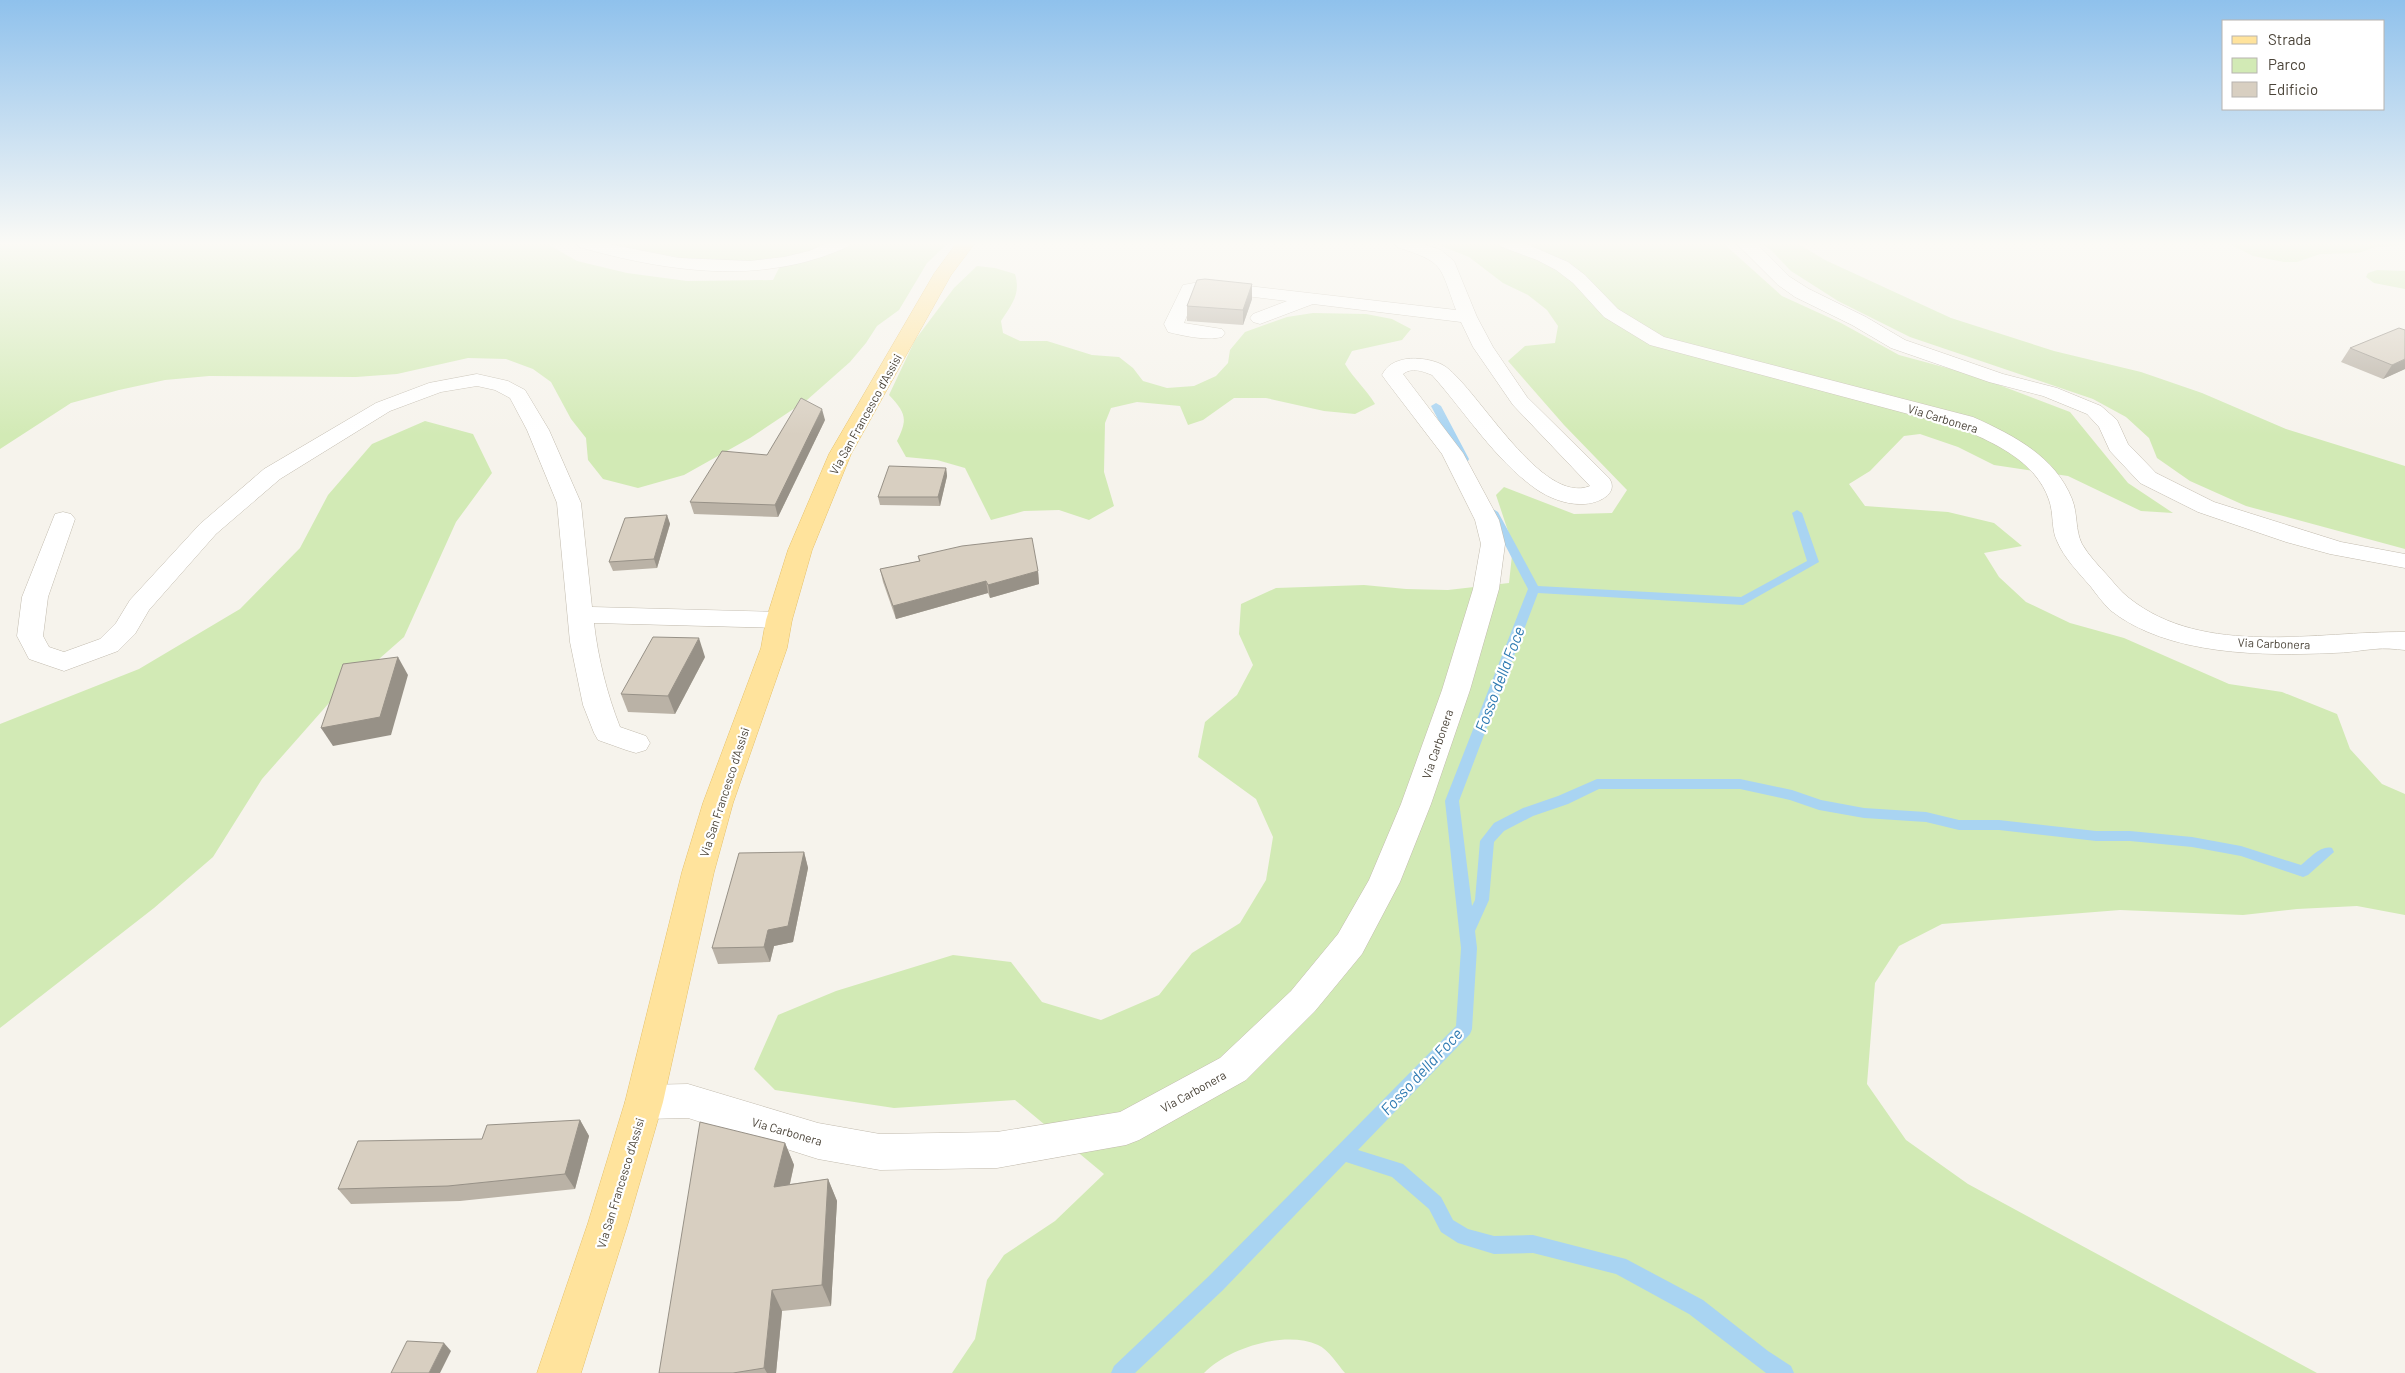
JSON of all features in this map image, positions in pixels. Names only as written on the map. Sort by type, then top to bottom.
[{"type":"main road","name":"Via San Francesco d'Assisi","points":[[560,1373],[644,1102],[701,863],[718,803],[774,648],[779,620],[800,550],[840,454],[924,307]]},
{"type":"street","points":[[1181,307],[1174,324],[1175,328],[1215,333]]},
{"type":"street","points":[[1260,318],[1289,307]]},
{"type":"street","points":[[1378,307],[1468,318]]},
{"type":"street","name":"Via Carbonera","points":[[644,1102],[688,1101],[818,1141],[880,1152],[997,1150],[1126,1128],[1233,1069],[1303,1001],[1350,944],[1384,882],[1416,804],[1456,690],[1486,589],[1493,544],[1486,520],[1452,453],[1394,378],[1392,375],[1394,371],[1410,365],[1428,366],[1439,371],[1511,454],[1547,487],[1571,496],[1594,495],[1601,490],[1600,483],[1520,401],[1483,347],[1464,307]]},
{"type":"street","name":"Via Carbonera","points":[[1605,307],[1611,313],[1657,341],[1948,418],[1974,426],[1999,438],[2020,451],[2052,481],[2061,499],[2066,536],[2074,551],[2088,569],[2120,605],[2151,623],[2191,637],[2258,644],[2331,645],[2376,640],[2405,641]]},
{"type":"street","points":[[1831,307],[1898,344],[1996,378],[2050,392],[2094,410],[2109,425],[2118,446],[2148,478],[2206,507],[2338,549],[2405,560]]},
{"type":"street","points":[[63,519],[35,597],[30,636],[38,653],[64,662],[109,645],[126,628],[139,606],[208,528],[272,474],[383,407],[436,387],[477,380],[501,385],[518,394],[538,430],[569,503],[583,642],[597,705],[608,733],[636,743]]},
{"type":"street","points":[[580,615],[779,620]]},
{"type":"green space","points":[[0,307],[901,307],[877,326],[850,362],[807,400],[750,438],[684,475],[638,488],[603,479],[588,460],[586,438],[571,419],[551,382],[533,369],[506,359],[468,358],[397,374],[356,377],[209,376],[165,380],[71,403],[0,449]]},
{"type":"green space","points":[[940,307],[1010,307],[1001,321],[1003,333],[1020,341],[1047,341],[1092,355],[1119,357],[1133,368],[1143,381],[1167,388],[1194,386],[1216,376],[1228,363],[1230,350],[1245,332],[1287,317],[1313,313],[1366,314],[1392,319],[1411,329],[1402,340],[1352,351],[1345,364],[1375,404],[1355,414],[1324,411],[1266,398],[1234,398],[1203,420],[1188,425],[1180,406],[1137,402],[1111,408],[1105,423],[1104,472],[1114,506],[1089,520],[1059,510],[1024,511],[991,520],[965,468],[937,460],[906,457],[897,441],[904,422],[902,412],[889,395],[915,340]]},
{"type":"green space","points":[[1543,307],[1806,307],[1841,323],[1899,355],[1973,375],[2070,412],[2128,483],[2173,513],[2141,511],[2068,476],[1994,465],[1958,447],[1920,434],[1904,436],[1870,471],[1849,484],[1865,506],[1948,512],[1994,523],[2022,546],[1984,553],[1999,577],[2026,602],[2070,623],[2124,638],[2229,684],[2282,692],[2337,714],[2350,749],[2382,784],[2405,794],[2405,915],[2357,906],[2297,909],[2243,915],[2120,910],[1942,924],[1899,946],[1875,983],[1867,1084],[1906,1140],[1968,1184],[2317,1373],[1345,1373],[1322,1347],[1305,1341],[1290,1340],[1258,1344],[1242,1349],[1214,1364],[1204,1373],[952,1373],[975,1339],[987,1280],[1004,1255],[1055,1221],[1104,1174],[1015,1100],[894,1108],[775,1090],[754,1069],[778,1015],[836,991],[953,955],[1011,962],[1042,1002],[1101,1020],[1159,995],[1192,953],[1240,923],[1266,880],[1273,837],[1256,799],[1198,757],[1205,722],[1237,695],[1253,665],[1239,634],[1241,604],[1276,588],[1364,585],[1448,590],[1509,583],[1513,546],[1496,495],[1504,487],[1574,514],[1612,513],[1627,490],[1564,425],[1508,361],[1525,346],[1555,343],[1558,326]]},
{"type":"green space","points":[[1850,307],[1927,307],[1951,318],[2054,351],[2141,372],[2202,393],[2286,429],[2405,466],[2405,549],[2246,506],[2190,481],[2157,458],[2149,438],[2126,417],[2093,399],[1910,337]]},
{"type":"green space","points":[[425,421],[473,434],[492,473],[456,522],[404,637],[329,703],[262,779],[213,857],[154,908],[0,1028],[0,724],[139,669],[240,609],[300,548],[328,495],[372,444]]},
{"type":"building","points":[[1202,307],[1244,307],[1243,310]]},
{"type":"building","points":[[2399,328],[2405,330],[2405,359],[2392,365],[2350,348]]},
{"type":"building","points":[[801,398],[822,409],[775,505],[690,502],[722,451],[767,455]]},
{"type":"building","points":[[889,466],[946,468],[938,497],[878,497]]},
{"type":"building","points":[[667,515],[654,559],[609,562],[625,518]]},
{"type":"building","points":[[1032,538],[1038,571],[988,585],[986,581],[893,606],[880,569],[920,561],[918,556],[962,546]]},
{"type":"building","points":[[653,637],[699,638],[668,696],[621,694]]},
{"type":"building","points":[[398,657],[380,717],[321,728],[343,664]]},
{"type":"building","points":[[804,852],[788,926],[768,930],[764,947],[712,948],[739,853]]},
{"type":"building","points":[[580,1120],[565,1174],[448,1186],[338,1189],[358,1141],[482,1139],[487,1125]]},
{"type":"building","points":[[700,1122],[785,1143],[774,1187],[828,1179],[822,1285],[772,1290],[764,1368],[733,1373],[659,1373]]},
{"type":"building","points":[[407,1341],[444,1343],[429,1373],[391,1373]]},
{"type":"waterway","name":"Fosso della Foce","points":[[1436,406],[1464,459]]},
{"type":"waterway","name":"Fosso della Foce","points":[[1493,512],[1534,589]]},
{"type":"waterway","name":"Fosso della Foce","points":[[1534,589],[1743,601],[1813,562],[1797,513]]},
{"type":"waterway","name":"Fosso della Foce","points":[[1467,931],[1452,801],[1534,589]]},
{"type":"waterway","points":[[1467,931],[1482,900],[1487,841],[1499,827],[1528,812],[1563,800],[1597,784],[1740,784],[1792,795],[1819,805],[1864,813],[1926,817],[1959,825],[1999,825],[2096,836],[2130,836],[2192,842],[2241,851],[2303,871],[2327,852]]},
{"type":"waterway","name":"Fosso della Foce","points":[[1121,1373],[1216,1283],[1464,1029],[1469,948],[1467,931]]},
{"type":"waterway","points":[[1343,1153],[1397,1170],[1435,1203],[1447,1226],[1464,1237],[1494,1245],[1533,1244],[1619,1266],[1696,1307],[1761,1358],[1784,1373]]}]
